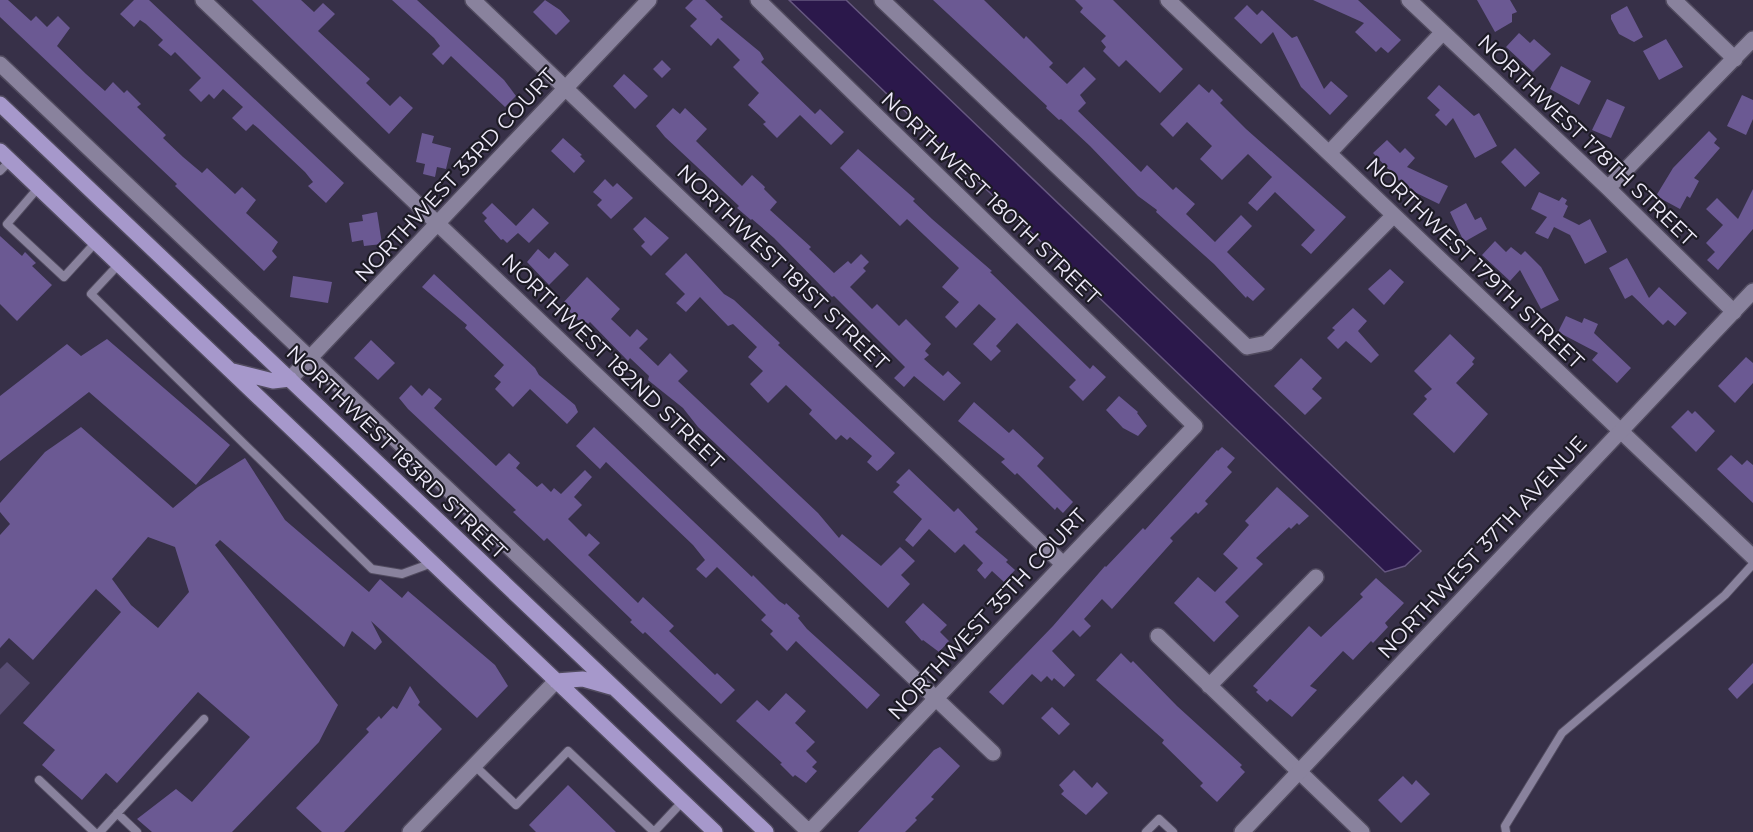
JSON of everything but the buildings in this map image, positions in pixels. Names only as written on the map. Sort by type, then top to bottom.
[{"type":"main road","name":"NORTHWEST 183RD STREET","points":[[0,104],[765,832]]},
{"type":"main road","points":[[3,161],[39,188],[716,832]]},
{"type":"main road","points":[[230,370],[273,381],[290,379]]},
{"type":"main road","points":[[556,681],[583,679],[613,687]]},
{"type":"street","name":"NORTHWEST 182ND STREET","points":[[203,0],[993,753]]},
{"type":"street","name":"NORTHWEST 181ST STREET","points":[[473,0],[1063,564]]},
{"type":"street","name":"NORTHWEST 33RD COURT","points":[[290,379],[649,0]]},
{"type":"street","name":"NORTHWEST 180TH STREET","points":[[758,0],[1195,426]]},
{"type":"street","points":[[882,0],[1247,347],[1267,343],[1394,215]]},
{"type":"street","name":"NORTHWEST 179TH STREET","points":[[1168,0],[1753,557]]},
{"type":"street","name":"NORTHWEST 178TH STREET","points":[[1409,0],[1608,188],[1734,312]]},
{"type":"street","points":[[1674,0],[1736,59]]},
{"type":"street","points":[[1329,153],[1443,32]]},
{"type":"street","points":[[1608,188],[1753,39]]},
{"type":"street","points":[[0,64],[809,832]]},
{"type":"street","name":"NORTHWEST 37TH AVENUE","points":[[1242,832],[1753,291]]},
{"type":"street","name":"NORTHWEST 35TH COURT","points":[[809,832],[1195,426]]},
{"type":"street","points":[[1209,686],[1316,577]]},
{"type":"street","points":[[1158,636],[1362,832]]},
{"type":"street","points":[[410,832],[556,681]]},
{"type":"lane","points":[[39,188],[7,224],[64,278],[96,242]]},
{"type":"lane","points":[[119,264],[91,294],[372,569],[402,574],[432,563]]},
{"type":"lane","points":[[1506,832],[1505,826],[1562,733],[1725,595],[1753,564]]},
{"type":"lane","points":[[100,832],[204,719]]},
{"type":"lane","points":[[474,765],[516,805],[568,752],[654,832],[683,801]]},
{"type":"lane","points":[[39,780],[94,832]]},
{"type":"lane","points":[[117,813],[137,832]]},
{"type":"lane","points":[[1146,832],[1159,819],[1173,832]]},
{"type":"shaded area","points":[[789,0],[846,0],[1421,551],[1405,566],[1385,572]]},
{"type":"shaded area","points":[[7,662],[30,683],[0,715],[0,669]]}]
